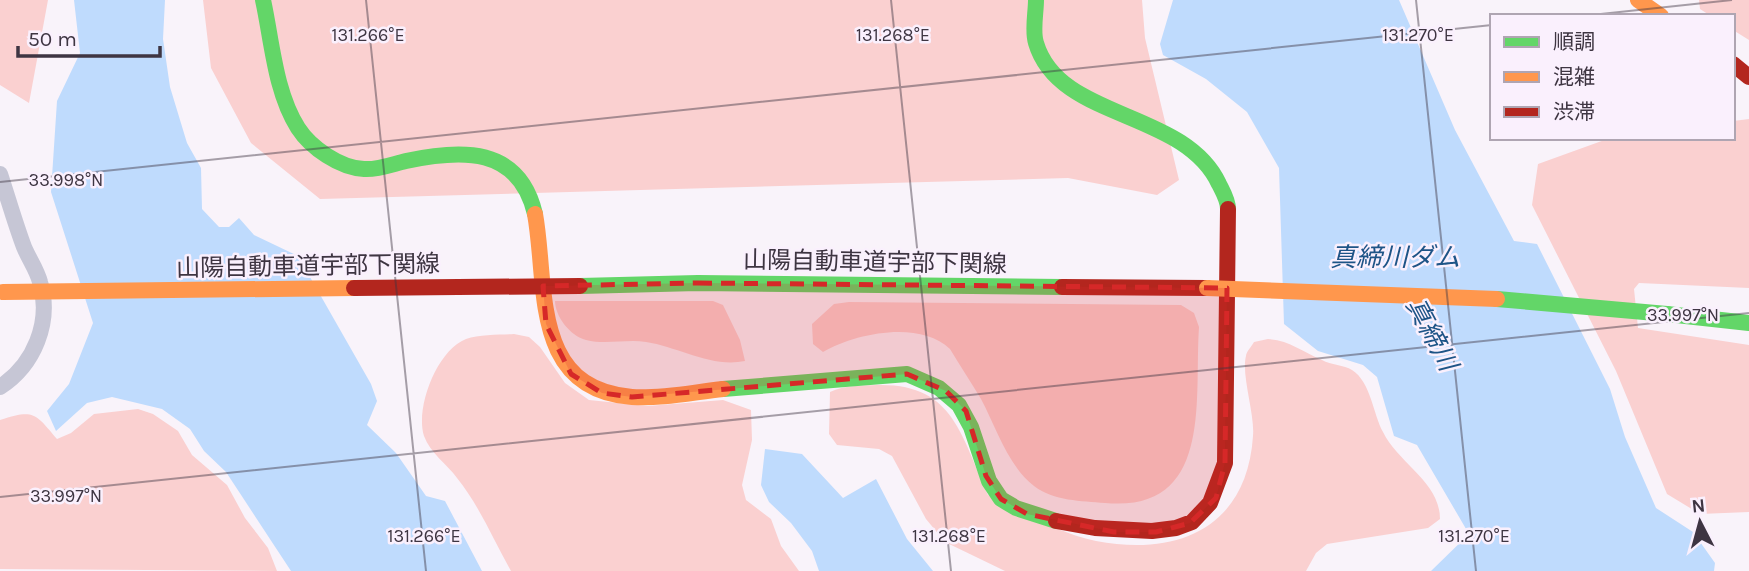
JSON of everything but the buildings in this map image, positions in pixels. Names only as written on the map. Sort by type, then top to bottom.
[{"type":"main road","points":[[263,0],[297,126],[310,143],[346,165],[367,169],[450,152],[474,152],[499,162],[513,173],[529,194],[536,218],[546,324],[559,355],[571,374],[602,393],[632,397],[907,374],[946,391],[966,411],[986,476],[1001,499],[1027,514],[1114,532],[1156,532],[1190,523],[1216,498],[1225,463],[1228,203],[1225,190],[1207,159],[1190,144],[1080,95],[1057,78],[1037,47],[1032,16],[1035,0]]},
{"type":"main road","points":[[1637,0],[1658,14]]},
{"type":"main road","points":[[1735,66],[1749,77]]},
{"type":"main road","name":"山陽自動車道宇部下関線","points":[[1,292],[698,283],[1207,288],[1458,296],[1749,323]]},
{"type":"street","points":[[0,174],[25,248],[40,281],[44,302],[38,342],[30,358],[14,378],[0,387]]},
{"type":"highlighted area","points":[[698,283],[1227,288],[1225,463],[1216,498],[1190,523],[1156,532],[1114,532],[1027,514],[1001,499],[986,476],[966,411],[946,391],[907,374],[632,397],[602,393],[571,374],[559,355],[546,324],[543,286]]},
{"type":"shaded area","points":[[0,0],[48,0],[29,103],[0,85]]},
{"type":"shaded area","points":[[203,0],[1142,0],[1145,38],[1179,180],[1157,195],[1068,178],[320,199],[251,143],[211,68]]},
{"type":"shaded area","points":[[1699,0],[1749,0],[1749,40],[1735,31],[1735,14],[1708,14],[1700,9]]},
{"type":"shaded area","points":[[1749,119],[1749,288],[1639,283],[1634,289],[1638,328],[1749,345],[1749,512],[1700,514],[1667,494],[1616,371],[1532,205],[1538,164],[1604,140],[1735,140],[1735,121]]},
{"type":"shaded area","points":[[555,301],[713,301],[723,305],[740,340],[745,361],[720,362],[646,342],[586,340],[565,325]]},
{"type":"shaded area","points":[[834,304],[1181,305],[1194,313],[1199,327],[1196,417],[1191,446],[1181,471],[1165,490],[1140,501],[1077,501],[1042,491],[1017,468],[1003,446],[981,399],[950,349],[937,340],[905,332],[888,332],[853,339],[823,352],[813,344],[812,324]]},
{"type":"shaded area","points":[[514,334],[529,337],[540,347],[565,383],[589,400],[648,406],[723,400],[751,410],[752,440],[742,485],[746,500],[771,519],[781,546],[799,571],[511,571],[465,489],[427,442],[422,424],[431,381],[446,355],[456,345],[477,336]]},
{"type":"shaded area","points":[[1268,339],[1289,344],[1326,362],[1349,368],[1358,375],[1368,390],[1383,432],[1426,483],[1438,506],[1440,519],[1428,528],[1327,544],[1316,553],[1306,571],[1005,571],[945,542],[926,519],[892,456],[879,449],[837,445],[829,434],[830,392],[859,386],[903,387],[923,393],[939,403],[951,417],[988,495],[1054,527],[1096,541],[1126,545],[1155,544],[1181,539],[1203,529],[1223,513],[1238,493],[1248,467],[1253,436],[1245,373],[1246,354],[1254,342]]},
{"type":"shaded area","points":[[138,409],[153,414],[178,431],[192,455],[227,485],[245,518],[268,548],[277,571],[0,569],[0,420],[27,414],[33,416],[57,439],[71,433],[94,414]]},
{"type":"water","points":[[74,0],[165,0],[163,39],[170,87],[187,143],[201,168],[202,209],[219,227],[229,227],[239,218],[254,235],[298,256],[371,384],[377,401],[367,425],[396,453],[426,496],[445,501],[482,571],[291,571],[226,472],[204,451],[190,429],[162,409],[112,397],[87,403],[56,431],[47,411],[69,384],[93,323],[51,192],[57,101],[80,53]]},
{"type":"water","name":"真締川ダム","points":[[1173,0],[1399,0],[1455,130],[1514,241],[1537,244],[1610,389],[1625,437],[1656,508],[1693,532],[1715,563],[1714,571],[1431,571],[1469,534],[1417,445],[1394,436],[1377,377],[1363,365],[1318,351],[1284,324],[1279,168],[1247,112],[1206,79],[1163,55],[1160,44]]},
{"type":"water","points":[[765,449],[802,454],[843,498],[876,479],[907,539],[933,571],[819,571],[812,551],[791,523],[769,502],[761,485]]},
{"type":"traffic: fast","points":[[263,0],[284,99],[298,128],[318,149],[345,165],[364,169],[447,155],[485,158],[502,164],[516,175],[527,192],[535,214]]},
{"type":"traffic: fast","points":[[1036,0],[1035,38],[1049,68],[1069,87],[1095,102],[1179,141],[1202,160],[1219,184],[1228,209]]},
{"type":"traffic: fast","points":[[580,286],[698,283],[1062,287]]},
{"type":"traffic: fast","points":[[1497,299],[1667,314]]},
{"type":"traffic: fast","points":[[1667,314],[1749,323]]},
{"type":"traffic: fast","points":[[723,389],[907,374],[939,388],[959,405],[971,427],[989,481],[1001,499],[1016,508],[1056,521]]},
{"type":"traffic: slow","points":[[1638,0],[1658,14]]},
{"type":"traffic: slow","points":[[535,214],[550,329],[560,354],[576,375],[599,390],[632,397],[723,389]]},
{"type":"traffic: slow","points":[[3,292],[354,288]]},
{"type":"traffic: slow","points":[[1207,288],[1497,299]]},
{"type":"traffic: jam","points":[[1735,66],[1749,77]]},
{"type":"traffic: jam","points":[[1056,521],[1095,528],[1152,531],[1176,528],[1192,522],[1210,503],[1225,463],[1228,209]]},
{"type":"traffic: jam","points":[[354,288],[580,286]]},
{"type":"traffic: jam","points":[[1062,287],[1207,288]]},
{"type":"water label","name":"真締川","points":[[1432,334]]}]
